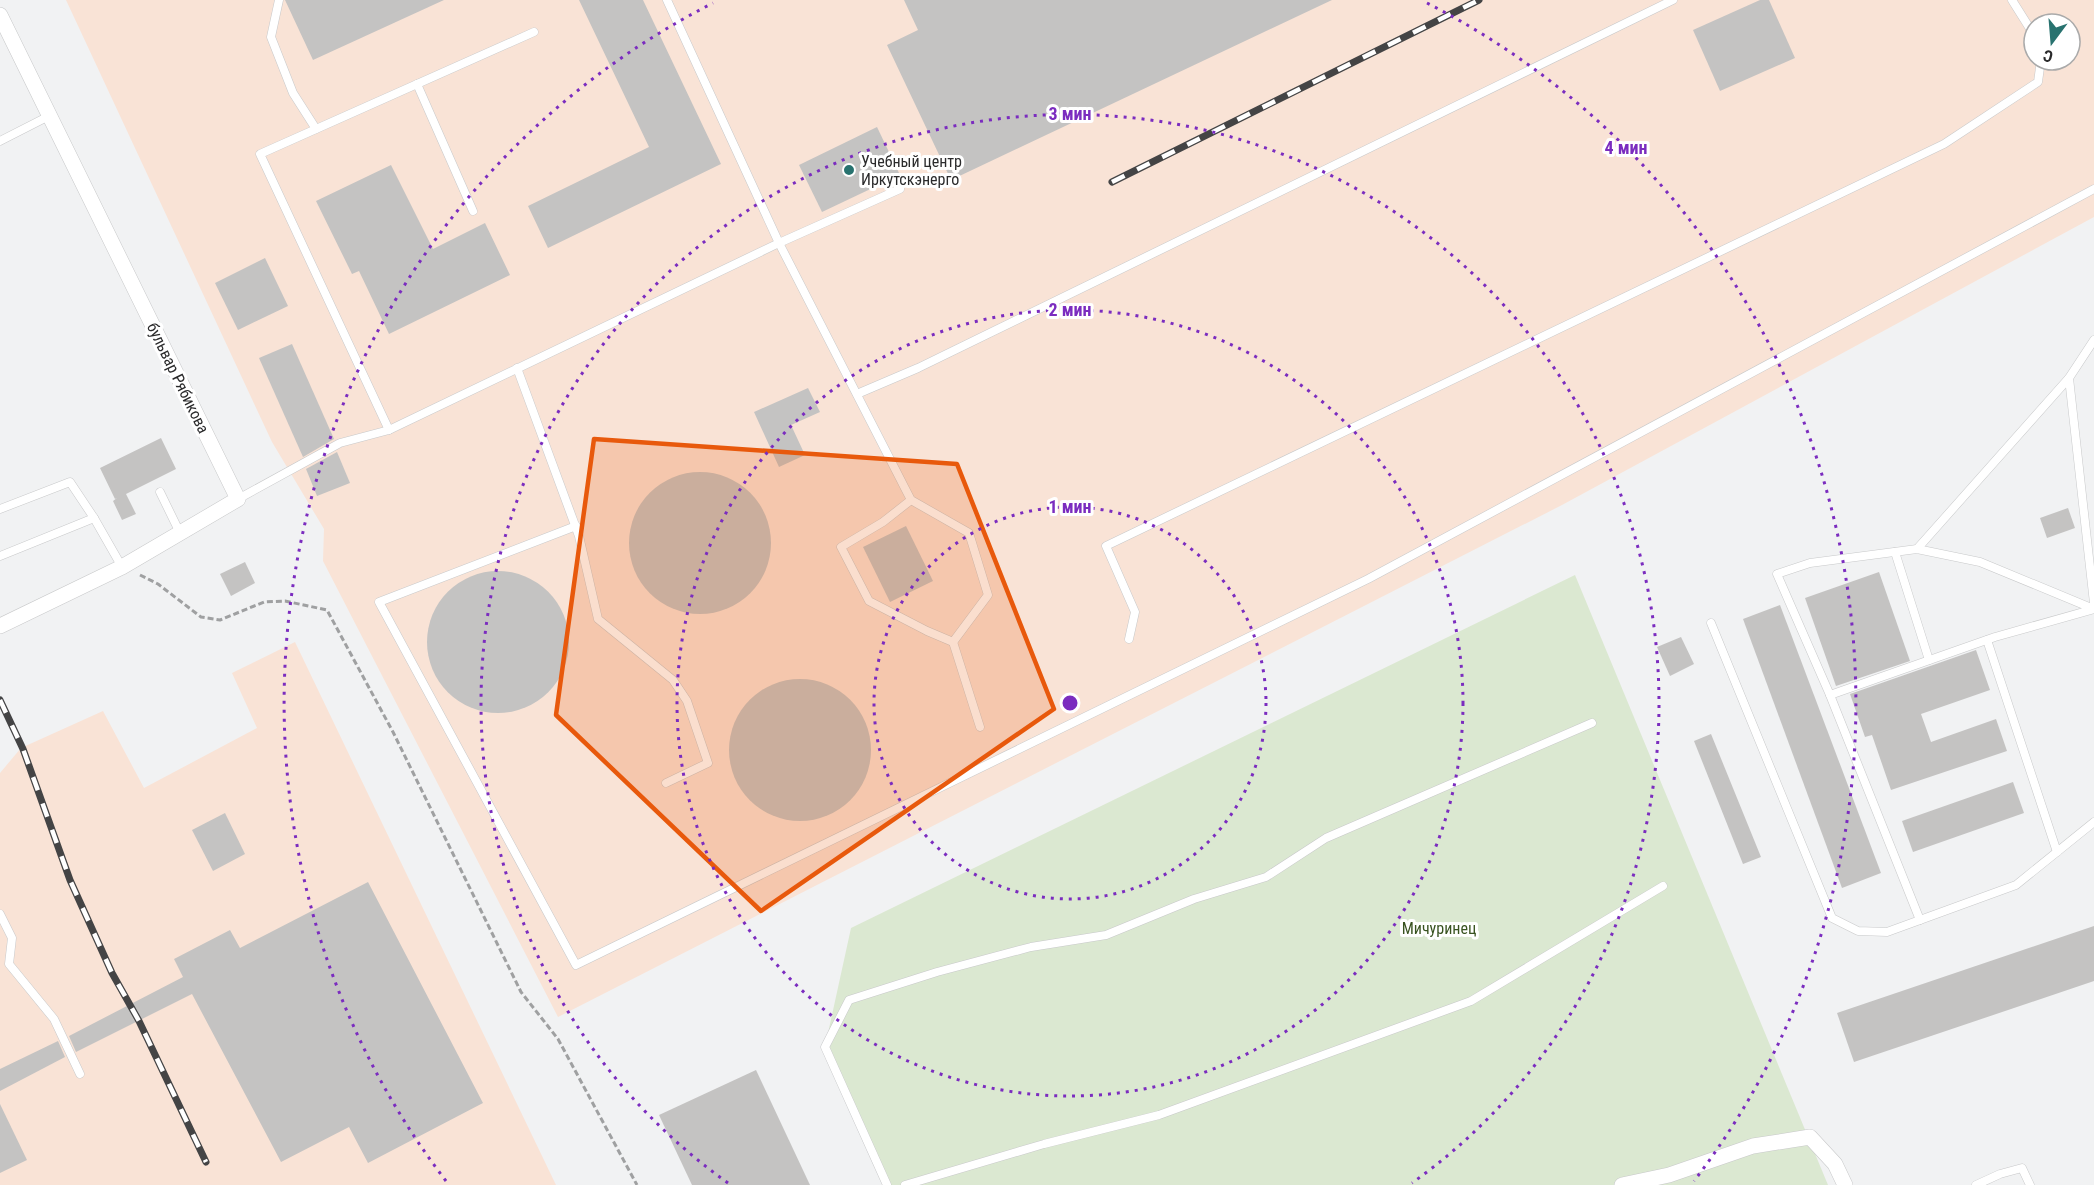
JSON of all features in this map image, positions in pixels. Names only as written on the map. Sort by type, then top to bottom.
[{"type":"street","name":"бульвар Рябикова","points":[[0,15],[238,499]]},
{"type":"street","points":[[0,626],[122,567],[238,499]]},
{"type":"street","points":[[1622,1185],[1669,1175],[1753,1146],[1810,1137],[1835,1164],[1845,1185]]},
{"type":"lane","points":[[279,0],[272,37],[292,93],[316,129]]},
{"type":"lane","points":[[667,0],[779,243],[911,500],[969,533],[988,595],[953,642]]},
{"type":"lane","points":[[856,394],[918,368],[1673,0]]},
{"type":"lane","points":[[2012,0],[2022,16]]},
{"type":"lane","points":[[389,429],[260,154],[534,32]]},
{"type":"lane","points":[[1130,639],[1135,612],[1106,546],[1944,144],[2038,82],[2039,72]]},
{"type":"lane","points":[[417,84],[472,211]]},
{"type":"lane","points":[[0,141],[49,116]]},
{"type":"lane","points":[[238,499],[340,443],[389,429],[779,243],[900,189]]},
{"type":"lane","points":[[576,526],[379,602],[576,965],[1368,579],[2094,189]]},
{"type":"lane","points":[[1917,549],[2069,378],[2094,340]]},
{"type":"lane","points":[[517,368],[576,526],[598,619],[673,680],[687,701],[708,763],[666,783]]},
{"type":"lane","points":[[2069,378],[2094,603]]},
{"type":"lane","points":[[0,509],[70,482],[122,567]]},
{"type":"lane","points":[[160,492],[180,533]]},
{"type":"lane","points":[[911,500],[882,522],[841,547],[869,601],[953,642],[980,727]]},
{"type":"lane","points":[[0,556],[94,518]]},
{"type":"lane","points":[[1920,920],[1830,695],[1777,574],[1810,563],[1917,549],[1980,562],[2094,609]]},
{"type":"lane","points":[[1895,552],[1929,660]]},
{"type":"lane","points":[[1830,695],[1987,640],[2094,609]]},
{"type":"lane","points":[[1711,623],[1832,918],[1858,931],[1887,932],[2016,885],[2094,822]]},
{"type":"lane","points":[[1987,640],[2057,852]]},
{"type":"lane","points":[[887,1185],[825,1047],[849,1000],[937,972],[1031,947],[1106,934],[1194,899],[1266,877],[1326,838],[1592,723]]},
{"type":"lane","points":[[905,1185],[1044,1144],[1160,1114],[1471,1001],[1663,886]]},
{"type":"lane","points":[[0,914],[12,938],[9,964],[54,1018],[80,1074]]},
{"type":"lane","points":[[1976,1185],[2022,1168],[2030,1185]]},
{"type":"path","points":[[122,567],[158,584],[201,617],[220,620],[264,602],[285,601],[327,610],[393,732],[521,992],[558,1039],[637,1185]]},
{"type":"highlighted area","points":[[594,439],[957,464],[1054,709],[761,911],[556,715]]},
{"type":"shaded area","points":[[66,0],[2094,0],[2094,217],[1562,505],[558,1017],[323,561],[324,529],[272,442]]},
{"type":"shaded area","points":[[295,642],[556,1185],[0,1185],[0,773],[21,748],[103,711],[144,788],[257,728],[232,673]]},
{"type":"green space","name":"Мичуринец","points":[[1575,575],[1828,1185],[887,1185],[825,1047],[851,928]]},
{"type":"building","points":[[285,0],[444,0],[313,60]]},
{"type":"building","points":[[579,0],[643,0],[721,164],[548,248],[528,206],[649,147]]},
{"type":"building","points":[[904,0],[1332,0],[951,180],[887,45],[918,30]]},
{"type":"building","points":[[1760,0],[1769,0],[1795,58],[1720,91],[1693,30]]},
{"type":"building","name":"Учебный центр Иркутскэнерго","points":[[877,127],[900,175],[822,212],[799,165]]},
{"type":"building","points":[[391,165],[433,249],[485,223],[510,275],[389,334],[359,271],[352,274],[316,201]]},
{"type":"building","points":[[265,258],[288,306],[238,330],[215,283]]},
{"type":"building","points":[[292,344],[334,439],[303,457],[259,358]]},
{"type":"building","points":[[808,388],[820,412],[791,425],[805,455],[779,467],[754,412]]},
{"type":"building","points":[[161,438],[176,469],[126,494],[136,514],[122,520],[113,501],[117,498],[115,499],[100,468]]},
{"type":"building","points":[[337,452],[350,483],[317,496],[306,469]]},
{"type":"building","points":[[700,472],[727,478],[750,493],[765,516],[771,543],[765,570],[750,593],[727,608],[700,614],[673,608],[650,593],[635,570],[629,543],[635,516],[650,493],[673,478]]},
{"type":"building","points":[[2068,508],[2075,528],[2047,538],[2040,518]]},
{"type":"building","points":[[906,526],[933,581],[890,602],[863,547]]},
{"type":"building","points":[[245,562],[255,583],[231,596],[220,574]]},
{"type":"building","points":[[498,571],[525,577],[548,592],[563,615],[569,642],[563,669],[548,692],[525,707],[498,713],[471,707],[448,692],[433,669],[427,642],[433,615],[448,592],[471,577]]},
{"type":"building","points":[[1879,572],[1910,661],[1836,686],[1805,598]]},
{"type":"building","points":[[1780,605],[1881,873],[1842,888],[1743,619]]},
{"type":"building","points":[[1681,637],[1694,664],[1670,676],[1657,647]]},
{"type":"building","points":[[1976,650],[1990,690],[1921,714],[1931,742],[1996,719],[2007,751],[1891,790],[1872,735],[1865,737],[1850,694]]},
{"type":"building","points":[[800,679],[827,685],[850,700],[865,723],[871,750],[865,777],[850,800],[827,815],[800,821],[773,815],[750,800],[735,777],[729,750],[735,723],[750,700],[773,685]]},
{"type":"building","points":[[1711,734],[1761,857],[1743,864],[1694,741]]},
{"type":"building","points":[[2013,782],[2024,813],[1913,852],[1902,821]]},
{"type":"building","points":[[225,813],[245,854],[213,871],[192,830]]},
{"type":"building","points":[[368,882],[483,1103],[368,1163],[349,1127],[281,1162],[192,994],[76,1052],[69,1036],[183,977],[174,959],[230,930],[240,948]]},
{"type":"building","points":[[2094,926],[2094,981],[1854,1062],[1837,1013]]},
{"type":"building","points":[[58,1041],[65,1057],[0,1091],[0,1069]]},
{"type":"building","points":[[756,1070],[810,1185],[692,1185],[659,1115]]},
{"type":"building","points":[[0,1104],[27,1160],[0,1173]]},
{"type":"railway","points":[[1112,182],[1479,0]]},
{"type":"railway","points":[[0,700],[23,749],[70,880],[112,973],[139,1021],[206,1162]]},
{"type":"place","name":"Учебный центр Иркутскэнерго","points":[[849,170]]}]
